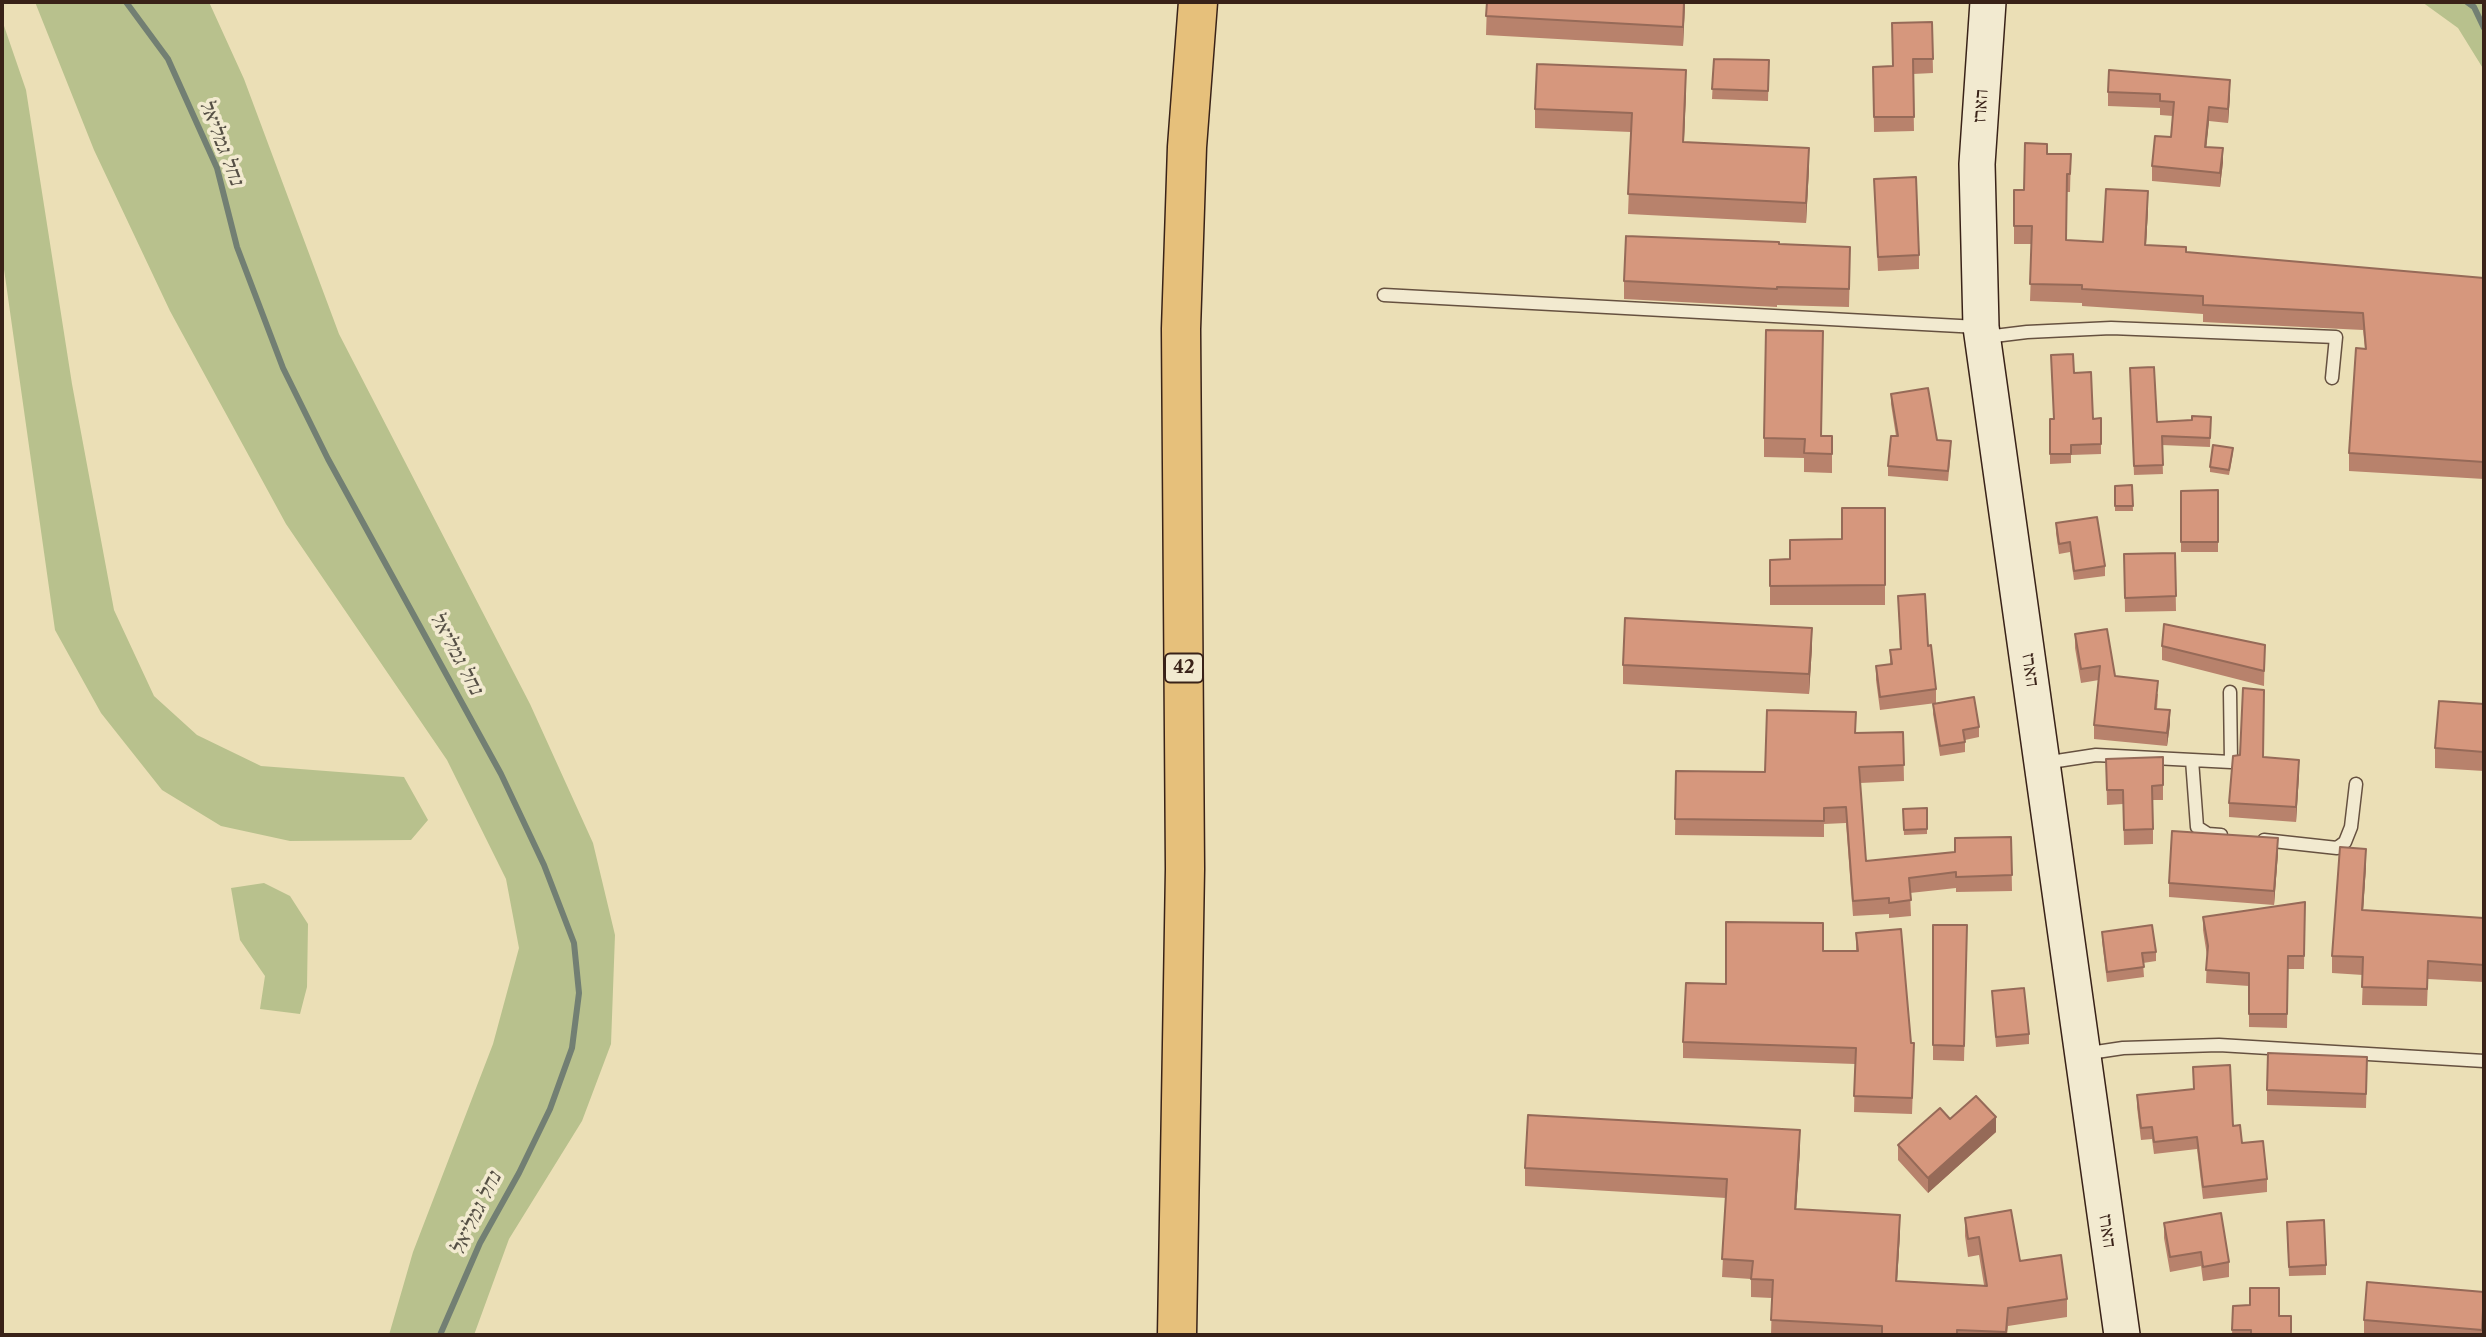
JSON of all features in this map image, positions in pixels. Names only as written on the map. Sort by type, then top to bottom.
[{"type":"highway","name":"42","points":[[1177,1335],[1185,869],[1181,329],[1187,148],[1198,2]]},
{"type":"street","name":"הארז","points":[[1988,2],[1977,164],[1983,332],[2122,1335]]},
{"type":"lane","points":[[1384,295],[1983,332],[2111,328],[2336,337],[2332,378]]},
{"type":"lane","points":[[2043,763],[2096,755],[2231,762],[2230,692]]},
{"type":"lane","points":[[2192,760],[2197,827],[2208,834],[2337,848],[2345,842],[2351,827],[2356,784]]},
{"type":"lane","points":[[2083,1054],[2123,1048],[2219,1045],[2484,1061]]},
{"type":"green space","points":[[35,2],[209,2],[244,79],[339,334],[530,704],[593,843],[615,935],[611,1044],[582,1121],[509,1239],[474,1335],[389,1335],[413,1252],[493,1044],[519,948],[506,879],[447,760],[286,524],[170,311],[94,150]]},
{"type":"green space","points":[[2422,2],[2484,2],[2484,70],[2458,28]]},
{"type":"green space","points":[[2,20],[26,90],[72,384],[114,610],[154,696],[197,735],[261,766],[404,777],[428,820],[411,840],[290,841],[221,826],[162,790],[101,713],[55,630],[2,255]]},
{"type":"green space","points":[[264,883],[290,896],[308,924],[307,987],[300,1014],[260,1009],[265,976],[240,940],[231,888]]},
{"type":"building","points":[[1487,2],[1684,2],[1683,27],[1486,16]]},
{"type":"building","points":[[1932,22],[1933,59],[1913,59],[1914,117],[1874,117],[1873,67],[1893,66],[1892,23]]},
{"type":"building","points":[[1714,59],[1769,60],[1768,91],[1712,89]]},
{"type":"building","points":[[1537,64],[1686,70],[1683,142],[1809,148],[1806,203],[1628,194],[1632,113],[1535,109]]},
{"type":"building","points":[[2109,70],[2230,80],[2228,109],[2209,107],[2205,147],[2223,148],[2220,173],[2152,166],[2155,136],[2171,137],[2174,102],[2160,101],[2160,94],[2108,92]]},
{"type":"building","points":[[2025,143],[2047,144],[2047,154],[2071,154],[2070,174],[2067,174],[2066,240],[2103,242],[2106,189],[2148,191],[2145,245],[2186,247],[2186,252],[2484,278],[2484,462],[2349,453],[2356,348],[2366,349],[2363,313],[2203,305],[2203,296],[2082,289],[2082,285],[2030,284],[2032,226],[2014,226],[2014,190],[2024,190]]},
{"type":"building","points":[[1916,177],[1919,255],[1878,257],[1874,179]]},
{"type":"building","points":[[1626,236],[1850,247],[1849,289],[1777,289],[1624,281]]},
{"type":"building","points":[[1766,330],[1823,331],[1821,436],[1832,436],[1832,454],[1804,453],[1805,439],[1764,438]]},
{"type":"building","points":[[2073,354],[2074,373],[2091,372],[2093,419],[2101,418],[2101,444],[2071,445],[2071,454],[2050,454],[2050,419],[2054,419],[2051,355]]},
{"type":"building","points":[[2154,367],[2157,422],[2192,420],[2192,416],[2211,417],[2210,438],[2162,436],[2163,465],[2134,466],[2130,368]]},
{"type":"building","points":[[1928,388],[1937,440],[1951,441],[1948,471],[1888,466],[1891,436],[1898,436],[1891,394]]},
{"type":"building","points":[[2213,445],[2233,448],[2229,470],[2210,467]]},
{"type":"building","points":[[2132,485],[2133,506],[2115,506],[2115,486]]},
{"type":"building","points":[[2218,490],[2218,542],[2181,542],[2181,491]]},
{"type":"building","points":[[1842,508],[1885,508],[1885,585],[1770,586],[1770,560],[1790,559],[1790,540],[1842,539]]},
{"type":"building","points":[[2097,517],[2105,566],[2074,571],[2070,542],[2059,544],[2056,523]]},
{"type":"building","points":[[2175,553],[2176,596],[2125,598],[2124,554]]},
{"type":"building","points":[[1925,594],[1928,646],[1931,645],[1936,689],[1880,697],[1876,666],[1892,664],[1890,650],[1901,649],[1898,596]]},
{"type":"building","points":[[1625,618],[1812,628],[1809,674],[1623,665]]},
{"type":"building","points":[[2164,624],[2265,645],[2264,671],[2162,646]]},
{"type":"building","points":[[2107,629],[2115,676],[2158,681],[2155,709],[2170,710],[2167,733],[2094,725],[2100,666],[2081,669],[2075,634]]},
{"type":"building","points":[[2243,688],[2264,690],[2263,757],[2299,760],[2296,807],[2229,803],[2233,756],[2240,755]]},
{"type":"building","points":[[1974,697],[1979,727],[1963,730],[1965,742],[1940,746],[1933,704]]},
{"type":"building","points":[[2439,701],[2484,704],[2484,752],[2435,748]]},
{"type":"building","points":[[1767,710],[1856,712],[1855,733],[1903,732],[1904,765],[1859,767],[1866,861],[1955,852],[1955,838],[2011,837],[2012,875],[1956,877],[1956,872],[1909,878],[1911,900],[1889,903],[1889,898],[1853,901],[1846,807],[1824,808],[1824,821],[1675,819],[1676,771],[1765,772]]},
{"type":"building","points":[[2163,757],[2163,785],[2152,786],[2153,829],[2124,830],[2123,790],[2107,790],[2106,759]]},
{"type":"building","points":[[1927,808],[1927,829],[1904,830],[1903,809]]},
{"type":"building","points":[[2172,831],[2278,838],[2274,891],[2169,883]]},
{"type":"building","points":[[2340,847],[2366,849],[2362,910],[2484,918],[2484,965],[2428,961],[2427,989],[2362,987],[2363,957],[2332,956]]},
{"type":"building","points":[[2305,902],[2304,956],[2288,956],[2287,1014],[2249,1014],[2249,973],[2206,970],[2208,946],[2203,917]]},
{"type":"building","points":[[1726,922],[1823,923],[1823,951],[1858,951],[1856,933],[1901,929],[1911,1043],[1914,1043],[1912,1098],[1854,1096],[1856,1048],[1683,1042],[1686,983],[1726,984]]},
{"type":"building","points":[[1933,925],[1967,925],[1964,1046],[1933,1045]]},
{"type":"building","points":[[2152,925],[2156,952],[2142,953],[2144,967],[2107,972],[2102,932]]},
{"type":"building","points":[[2024,988],[2029,1034],[1996,1037],[1992,991]]},
{"type":"building","points":[[2268,1053],[2367,1057],[2366,1094],[2267,1090]]},
{"type":"building","points":[[2230,1065],[2233,1126],[2240,1125],[2242,1143],[2263,1141],[2267,1179],[2203,1187],[2197,1137],[2154,1142],[2152,1127],[2141,1128],[2137,1095],[2194,1089],[2193,1067]]},
{"type":"building","points":[[1976,1096],[1996,1117],[1928,1178],[1898,1145],[1940,1108],[1950,1119]]},
{"type":"building","points":[[1528,1115],[1800,1130],[1795,1209],[1900,1215],[1896,1281],[1987,1286],[1979,1237],[1968,1239],[1965,1218],[2011,1210],[2020,1261],[2061,1255],[2067,1299],[2008,1308],[2006,1332],[1957,1330],[1957,1335],[1882,1335],[1882,1326],[1771,1320],[1773,1280],[1751,1279],[1753,1261],[1722,1259],[1727,1179],[1525,1168]]},
{"type":"building","points":[[2221,1213],[2229,1262],[2203,1267],[2201,1252],[2170,1257],[2164,1223]]},
{"type":"building","points":[[2324,1220],[2326,1265],[2289,1267],[2287,1222]]},
{"type":"building","points":[[2367,1282],[2484,1292],[2482,1330],[2364,1320]]},
{"type":"building","points":[[2250,1288],[2279,1288],[2279,1316],[2291,1316],[2291,1335],[2251,1335],[2251,1330],[2232,1330],[2233,1306],[2250,1305]]},
{"type":"waterway","name":"נחל גמליאל","points":[[126,2],[168,59],[217,168],[237,247],[283,368],[328,459],[501,774],[544,865],[574,943],[579,993],[572,1048],[550,1109],[519,1173],[480,1243],[440,1335]]},
{"type":"waterway","points":[[2467,2],[2474,7],[2484,28]]}]
